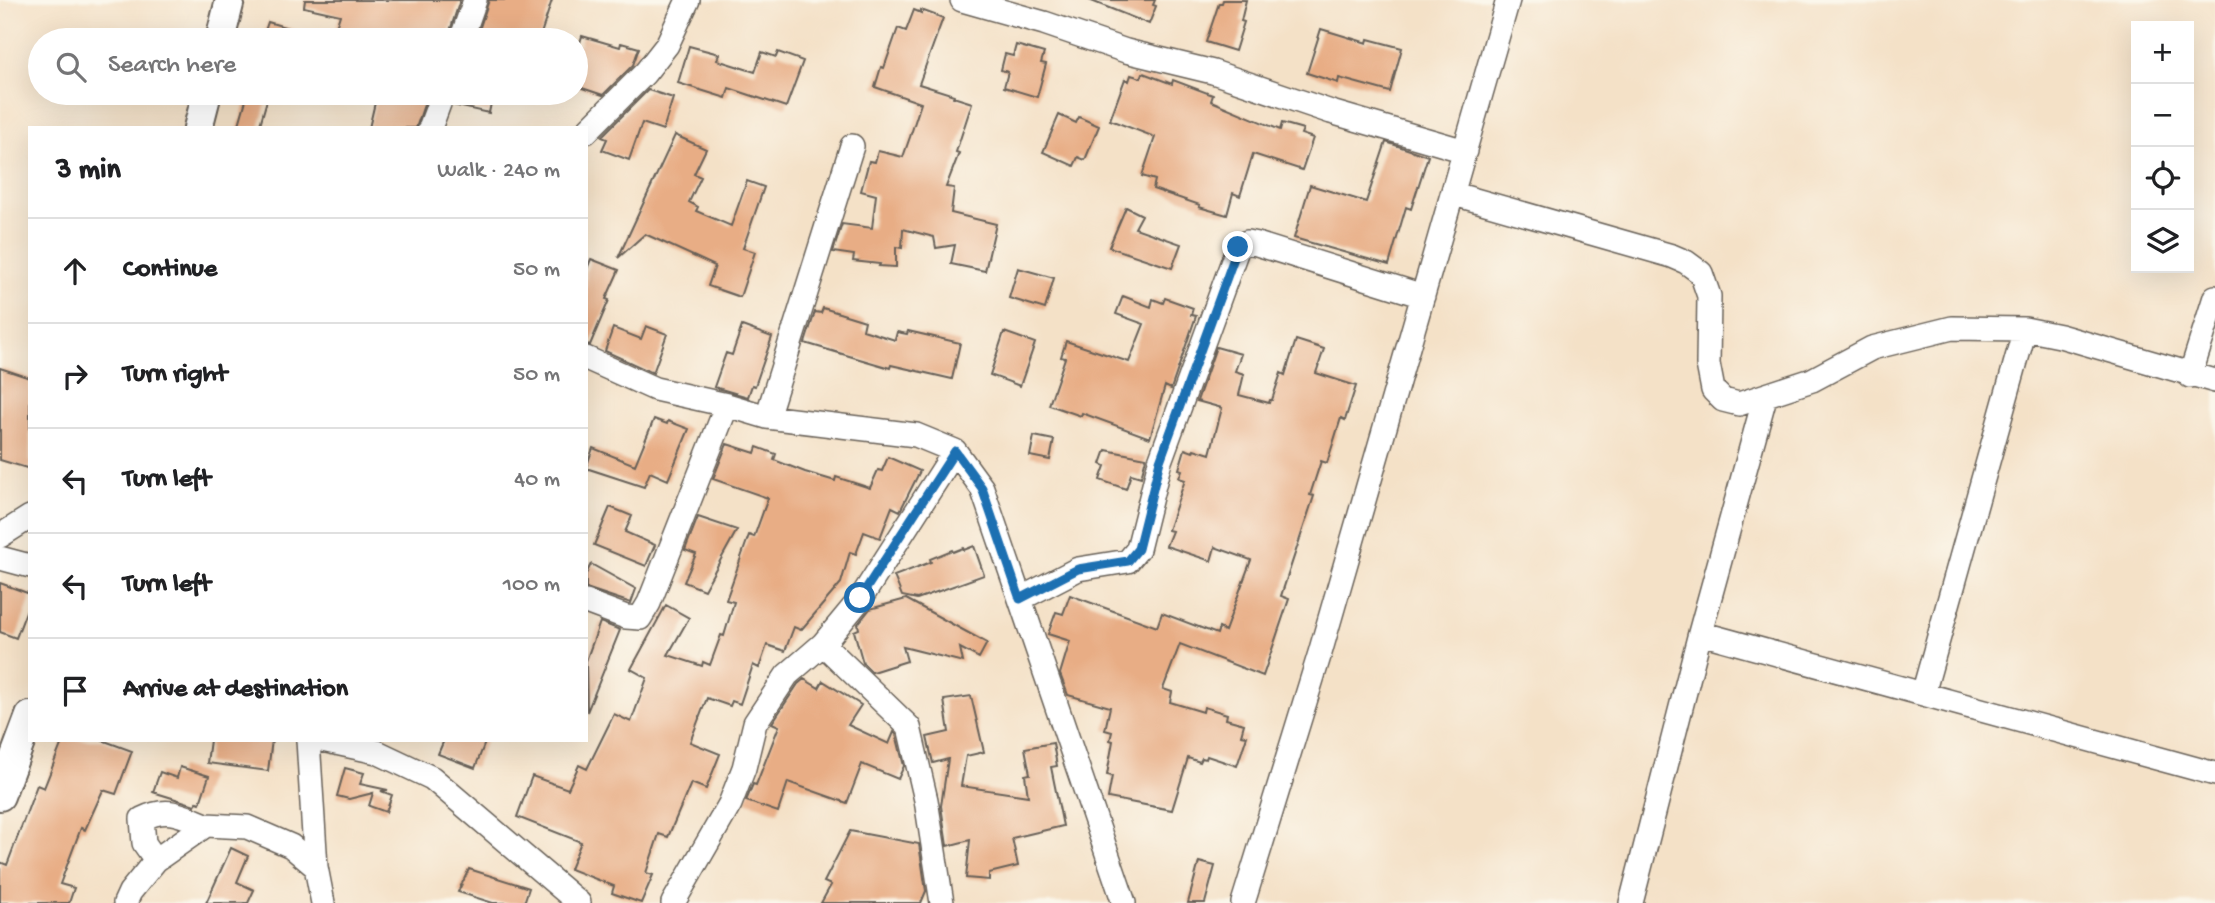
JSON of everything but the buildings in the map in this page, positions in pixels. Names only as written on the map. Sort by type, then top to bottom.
[{"type":"street","points":[[223,28],[230,0]]},
{"type":"street","points":[[465,28],[475,0]]},
{"type":"street","points":[[588,130],[645,72],[667,45],[688,0]]},
{"type":"street","points":[[962,0],[1044,23],[1126,51],[1213,72],[1331,112],[1465,150]]},
{"type":"street","points":[[1243,903],[1320,653],[1508,0]]},
{"type":"street","points":[[199,126],[204,105]]},
{"type":"street","points":[[431,126],[439,105]]},
{"type":"street","points":[[767,417],[852,146]]},
{"type":"street","points":[[1454,194],[1686,262],[1701,273],[1709,296],[1708,364],[1713,390],[1723,400],[1739,404],[1812,380],[1872,348],[1952,328],[2025,329],[2060,336],[2215,382]]},
{"type":"street","points":[[1020,599],[1078,569],[1128,561],[1138,549],[1160,461],[1238,247],[1247,242],[1257,244],[1423,296]]},
{"type":"street","points":[[2190,376],[2215,297]]},
{"type":"street","points":[[1923,694],[2025,329]]},
{"type":"street","points":[[588,359],[655,389],[767,417],[916,435],[955,451],[982,488],[1124,903]]},
{"type":"street","points":[[1631,903],[1700,633],[1765,397]]},
{"type":"street","points":[[588,604],[626,617],[640,618],[649,603],[727,405]]},
{"type":"street","points":[[673,903],[730,804],[744,768],[755,723],[787,675],[823,644],[860,598],[955,451]]},
{"type":"street","points":[[0,536],[28,518]]},
{"type":"street","points":[[0,558],[28,565]]},
{"type":"street","points":[[1700,633],[2215,774]]},
{"type":"street","points":[[823,644],[909,727],[926,800],[942,903]]},
{"type":"street","points":[[0,796],[28,721]]},
{"type":"street","points":[[308,742],[316,867],[323,903]]},
{"type":"street","points":[[331,742],[377,752],[432,778],[579,903]]},
{"type":"street","points":[[156,860],[144,843],[142,819],[157,812],[175,812],[206,825],[247,827],[291,846],[316,867]]},
{"type":"street","points":[[125,903],[130,892],[156,860],[206,825]]},
{"type":"route","points":[[860,598],[955,451],[982,488],[1020,599],[1078,569],[1128,561],[1138,549],[1160,461],[1238,247]]}]
